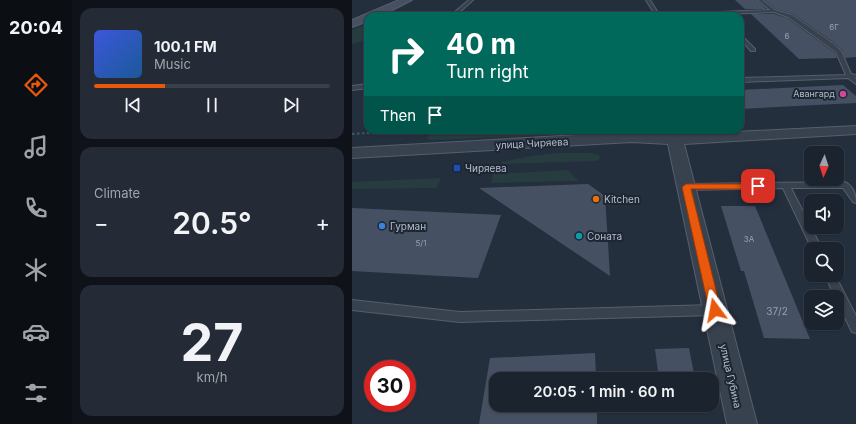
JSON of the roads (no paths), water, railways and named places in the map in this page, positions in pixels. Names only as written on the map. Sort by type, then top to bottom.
[{"type":"main road","points":[[380,12],[407,0]]},
{"type":"main road","points":[[352,24],[364,19]]},
{"type":"street","name":"улица Чиряева","points":[[352,153],[632,137],[675,140],[856,130]]},
{"type":"street","name":"улица Губина","points":[[675,140],[742,424]]},
{"type":"lane","points":[[456,12],[470,0]]},
{"type":"lane","points":[[648,0],[656,12]]},
{"type":"lane","points":[[760,0],[774,11]]},
{"type":"lane","points":[[744,12],[774,11],[790,16],[838,51],[849,76],[856,82]]},
{"type":"lane","points":[[744,40],[753,50]]},
{"type":"lane","points":[[744,80],[856,76]]},
{"type":"lane","points":[[352,88],[364,86]]},
{"type":"lane","points":[[686,187],[845,185],[856,200]]},
{"type":"lane","points":[[786,186],[814,242]]},
{"type":"lane","points":[[833,282],[856,328]]},
{"type":"lane","points":[[352,305],[460,317],[715,310]]},
{"type":"place","name":"Авангард","points":[[843,94]]},
{"type":"place","name":"Чиряева","points":[[457,168]]},
{"type":"place","name":"Kitchen","points":[[596,199]]},
{"type":"place","name":"Гурман","points":[[382,226]]},
{"type":"place","name":"Соната","points":[[579,236]]}]
